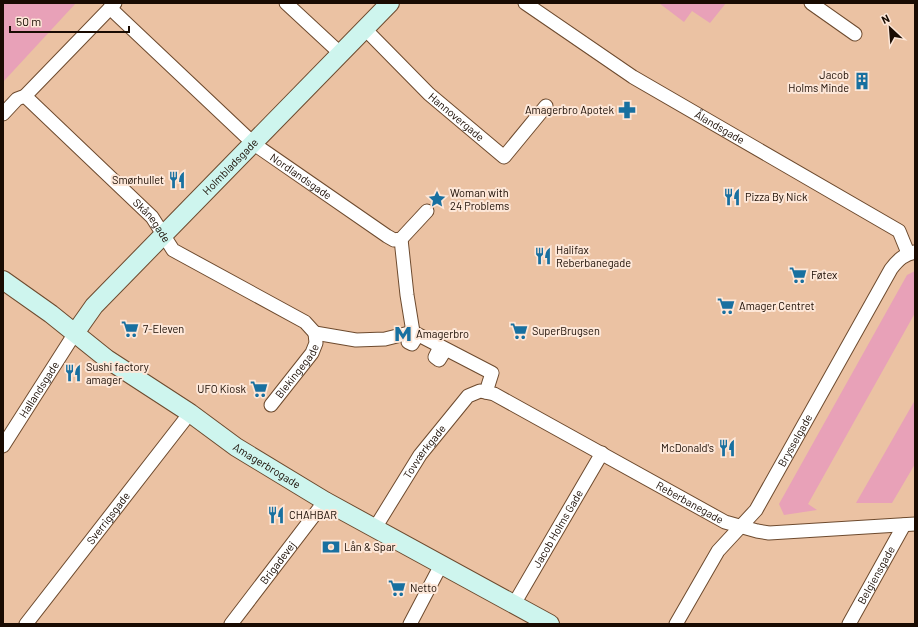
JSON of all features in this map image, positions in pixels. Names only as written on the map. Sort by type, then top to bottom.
[{"type":"street","points":[[286,3],[340,54]]},
{"type":"street","name":"Holmbladsgade","points":[[75,333],[94,306],[254,144],[390,3]]},
{"type":"street","name":"Ålandsgade","points":[[525,3],[633,77],[898,231],[912,252]]},
{"type":"street","points":[[811,3],[855,34]]},
{"type":"street","points":[[3,114],[17,99],[25,96],[112,5]]},
{"type":"street","name":"Nordlandsgade","points":[[112,5],[254,144],[387,236],[394,240],[401,239]]},
{"type":"street","name":"Hannovergade","points":[[365,29],[429,94],[504,157],[546,106]]},
{"type":"street","name":"Skånegade","points":[[25,96],[152,216],[173,250],[305,322],[315,333]]},
{"type":"street","points":[[413,333],[401,239],[427,211]]},
{"type":"street","name":"Brysselgade","points":[[676,624],[718,551],[756,510],[891,269],[898,261],[912,252]]},
{"type":"street","name":"Amagerbrogade","points":[[3,280],[75,333],[107,359],[190,413],[236,447],[325,501],[550,624]]},
{"type":"street","name":"Hallandsgade","points":[[3,446],[75,333]]},
{"type":"street","points":[[315,333],[356,340],[385,338],[413,333],[492,373],[486,392]]},
{"type":"street","name":"Blekingegade","points":[[271,405],[312,354],[316,343],[315,333]]},
{"type":"street","name":"Reberbanegade","points":[[486,392],[494,394],[725,522],[740,527],[757,532],[769,533],[909,525]]},
{"type":"street","name":"Tovværkgade","points":[[375,528],[420,455],[468,396],[473,393],[486,392]]},
{"type":"street","name":"Sverrigsgade","points":[[26,624],[190,413]]},
{"type":"street","name":"Jacob Holms Gade","points":[[514,604],[602,453]]},
{"type":"street","name":"Brigadevej","points":[[231,624],[325,501]]},
{"type":"street","name":"Belgiensgade","points":[[849,624],[909,525]]},
{"type":"street","points":[[410,624],[441,565]]},
{"type":"shaded area","points":[[3,3],[76,3],[3,82]]},
{"type":"shaded area","points":[[659,3],[726,3],[710,23],[692,11],[684,22]]},
{"type":"shaded area","points":[[915,271],[915,313],[808,504],[817,510],[784,515],[779,504],[907,275]]},
{"type":"shaded area","points":[[915,400],[915,464],[892,503],[856,503]]},
{"type":"place","name":"Jacob Holms Minde","points":[[862,81]]},
{"type":"place","name":"Amagerbro Apotek","points":[[627,110]]},
{"type":"place","name":"Smørhullet","points":[[177,180]]},
{"type":"place","name":"Pizza By Nick","points":[[732,197]]},
{"type":"place","name":"Woman with 24 Problems","points":[[437,199]]},
{"type":"place","name":"Halifax Reberbanegade","points":[[543,256]]},
{"type":"place","name":"Føtex","points":[[798,275]]},
{"type":"place","name":"Amager Centret","points":[[726,306]]},
{"type":"place","name":"7-Eleven","points":[[130,329]]},
{"type":"place","name":"SuperBrugsen","points":[[519,331]]},
{"type":"place","name":"Amagerbro","points":[[403,334]]},
{"type":"place","name":"Sushi factory amager","points":[[73,373]]},
{"type":"place","name":"UFO Kiosk","points":[[259,389]]},
{"type":"place","name":"McDonald's","points":[[727,448]]},
{"type":"place","name":"CHAHBAR","points":[[276,515]]},
{"type":"place","name":"Lån & Spar","points":[[331,547]]},
{"type":"place","name":"Netto","points":[[397,588]]}]
